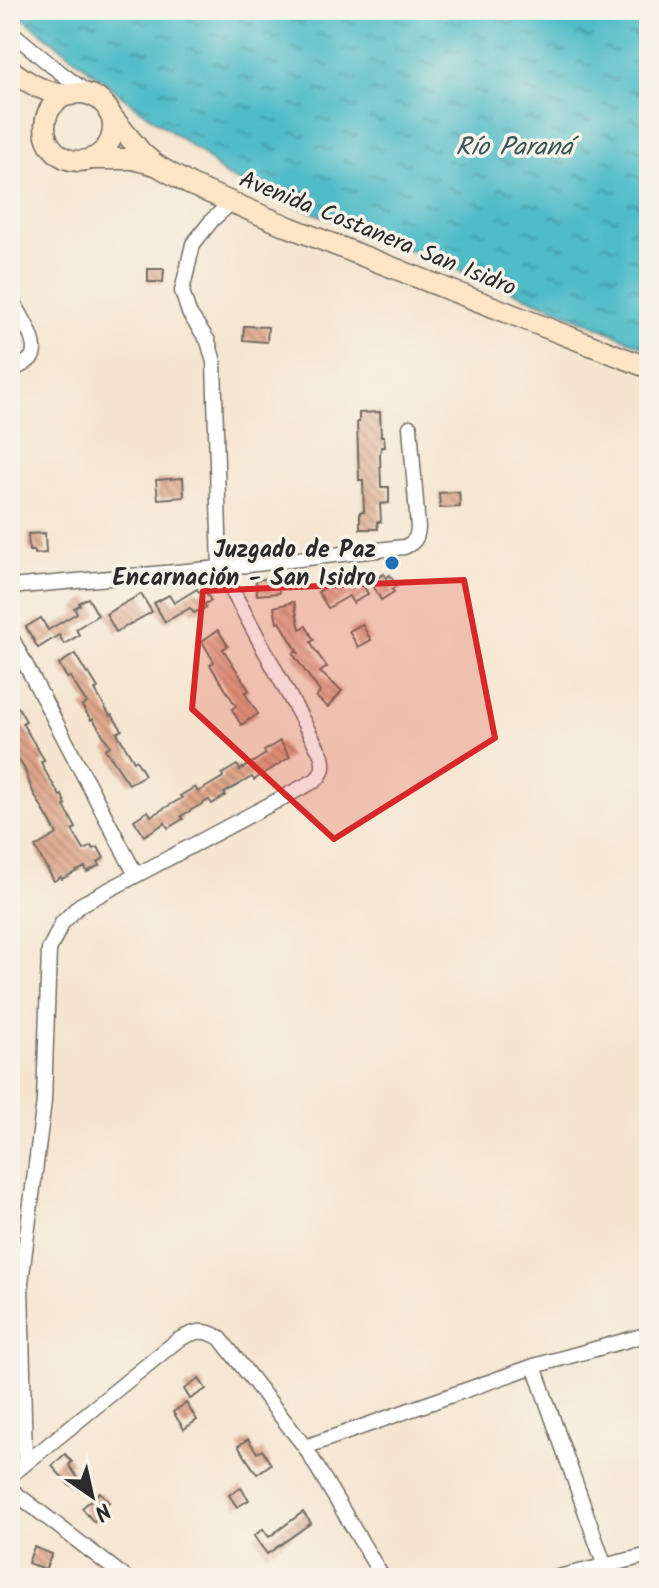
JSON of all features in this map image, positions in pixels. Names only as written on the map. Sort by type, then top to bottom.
[{"type":"main road","points":[[16,74],[55,94],[93,97]]},
{"type":"main road","points":[[16,74],[35,103],[54,151],[62,157],[81,161],[133,159],[156,165]]},
{"type":"main road","points":[[45,134],[50,109],[71,95]]},
{"type":"main road","name":"Avenida Costanera San Isidro","points":[[93,97],[103,104],[142,153],[191,185],[289,227],[649,368]]},
{"type":"main road","points":[[90,159],[100,153],[112,135],[109,113]]},
{"type":"street","name":"Avenida Costanera San Isidro","points":[[10,31],[93,97]]},
{"type":"street","points":[[25,1463],[21,1282],[44,1101],[49,950],[62,923],[80,905],[316,780],[322,774],[324,765],[322,756],[220,568],[214,362],[208,341],[189,313],[182,291],[193,244],[232,202]]},
{"type":"street","points":[[10,296],[35,348],[34,355],[27,362],[10,371]]},
{"type":"street","points":[[10,587],[404,547],[417,538],[418,528],[410,427]]},
{"type":"street","points":[[10,635],[136,875]]},
{"type":"street","points":[[10,1476],[178,1340],[193,1332],[209,1331],[220,1338],[305,1447],[383,1578]]},
{"type":"street","points":[[305,1447],[534,1366],[649,1334]]},
{"type":"street","points":[[534,1366],[607,1571]]},
{"type":"street","points":[[10,1489],[126,1578]]},
{"type":"street","points":[[554,1578],[607,1571],[649,1555]]},
{"type":"highlighted area","points":[[464,580],[495,738],[334,839],[192,709],[203,591]]},
{"type":"water","name":"Río Paraná","points":[[13,10],[649,10],[649,349],[225,175],[201,153]]},
{"type":"building","points":[[148,269],[164,269],[163,282],[148,282]]},
{"type":"building","points":[[244,326],[268,327],[267,342],[243,340]]},
{"type":"building","points":[[380,412],[381,436],[384,436],[385,447],[381,447],[380,454],[381,487],[389,487],[389,503],[380,504],[381,522],[377,522],[378,529],[360,529],[360,512],[364,512],[363,480],[359,480],[357,422],[359,413]]},
{"type":"building","points":[[183,478],[184,497],[158,499],[156,480]]},
{"type":"building","points":[[459,492],[460,507],[440,508],[439,493]]},
{"type":"building","points":[[45,533],[46,553],[29,551],[28,534]]},
{"type":"building","points":[[384,574],[386,578],[390,575],[397,586],[392,589],[394,592],[381,600],[371,582]]},
{"type":"building","points":[[358,576],[368,594],[353,603],[349,596],[328,608],[318,592],[333,583],[337,589]]},
{"type":"building","points":[[277,577],[279,593],[257,595],[256,580]]},
{"type":"building","points":[[197,589],[199,592],[204,589],[211,601],[204,604],[206,607],[194,613],[190,608],[165,622],[154,603],[169,595],[174,603]]},
{"type":"building","points":[[141,594],[152,612],[116,632],[106,614]]},
{"type":"building","points":[[88,598],[98,615],[76,629],[79,635],[64,644],[59,635],[38,648],[26,627],[41,618],[48,630],[77,613],[74,608]]},
{"type":"building","points":[[294,602],[300,629],[306,626],[314,640],[311,642],[313,647],[327,667],[320,672],[342,691],[328,707],[316,697],[320,692],[293,654],[296,651],[299,654],[280,622],[277,623],[274,607]]},
{"type":"building","points":[[362,624],[371,640],[358,647],[349,631]]},
{"type":"building","points":[[218,630],[228,646],[223,649],[249,690],[245,693],[258,714],[241,725],[232,709],[236,706],[210,665],[214,662],[202,641]]},
{"type":"building","points":[[75,654],[98,688],[95,690],[110,716],[122,730],[117,733],[145,775],[129,784],[105,749],[110,746],[82,706],[87,703],[59,664]]},
{"type":"building","points":[[10,703],[14,709],[18,707],[26,721],[22,723],[45,761],[41,762],[44,769],[62,795],[64,806],[76,828],[72,830],[84,850],[91,846],[93,849],[98,847],[104,858],[98,862],[100,865],[87,872],[85,867],[54,881],[35,847],[57,834],[10,745]]},
{"type":"building","points":[[280,741],[290,757],[254,780],[252,777],[224,793],[226,795],[212,804],[209,800],[181,816],[183,819],[168,828],[165,823],[144,836],[134,820],[148,811],[151,816],[195,787],[198,792],[237,765],[240,770]]},
{"type":"building","points":[[199,1379],[206,1389],[190,1399],[184,1389]]},
{"type":"building","points":[[186,1403],[197,1420],[184,1429],[173,1412]]},
{"type":"building","points":[[248,1439],[257,1453],[262,1450],[271,1464],[257,1474],[238,1446]]},
{"type":"building","points":[[65,1454],[79,1480],[70,1486],[52,1466]]},
{"type":"building","points":[[241,1488],[249,1500],[237,1507],[229,1495]]},
{"type":"building","points":[[100,1492],[109,1502],[102,1508],[106,1512],[94,1522],[82,1508]]},
{"type":"building","points":[[303,1512],[311,1523],[267,1554],[254,1536],[263,1529],[269,1537]]},
{"type":"building","points":[[34,1547],[52,1554],[45,1570],[28,1563]]},
{"type":"place","name":"Juzgado de Paz Encarnación - San Isidro","points":[[392,563]]}]
